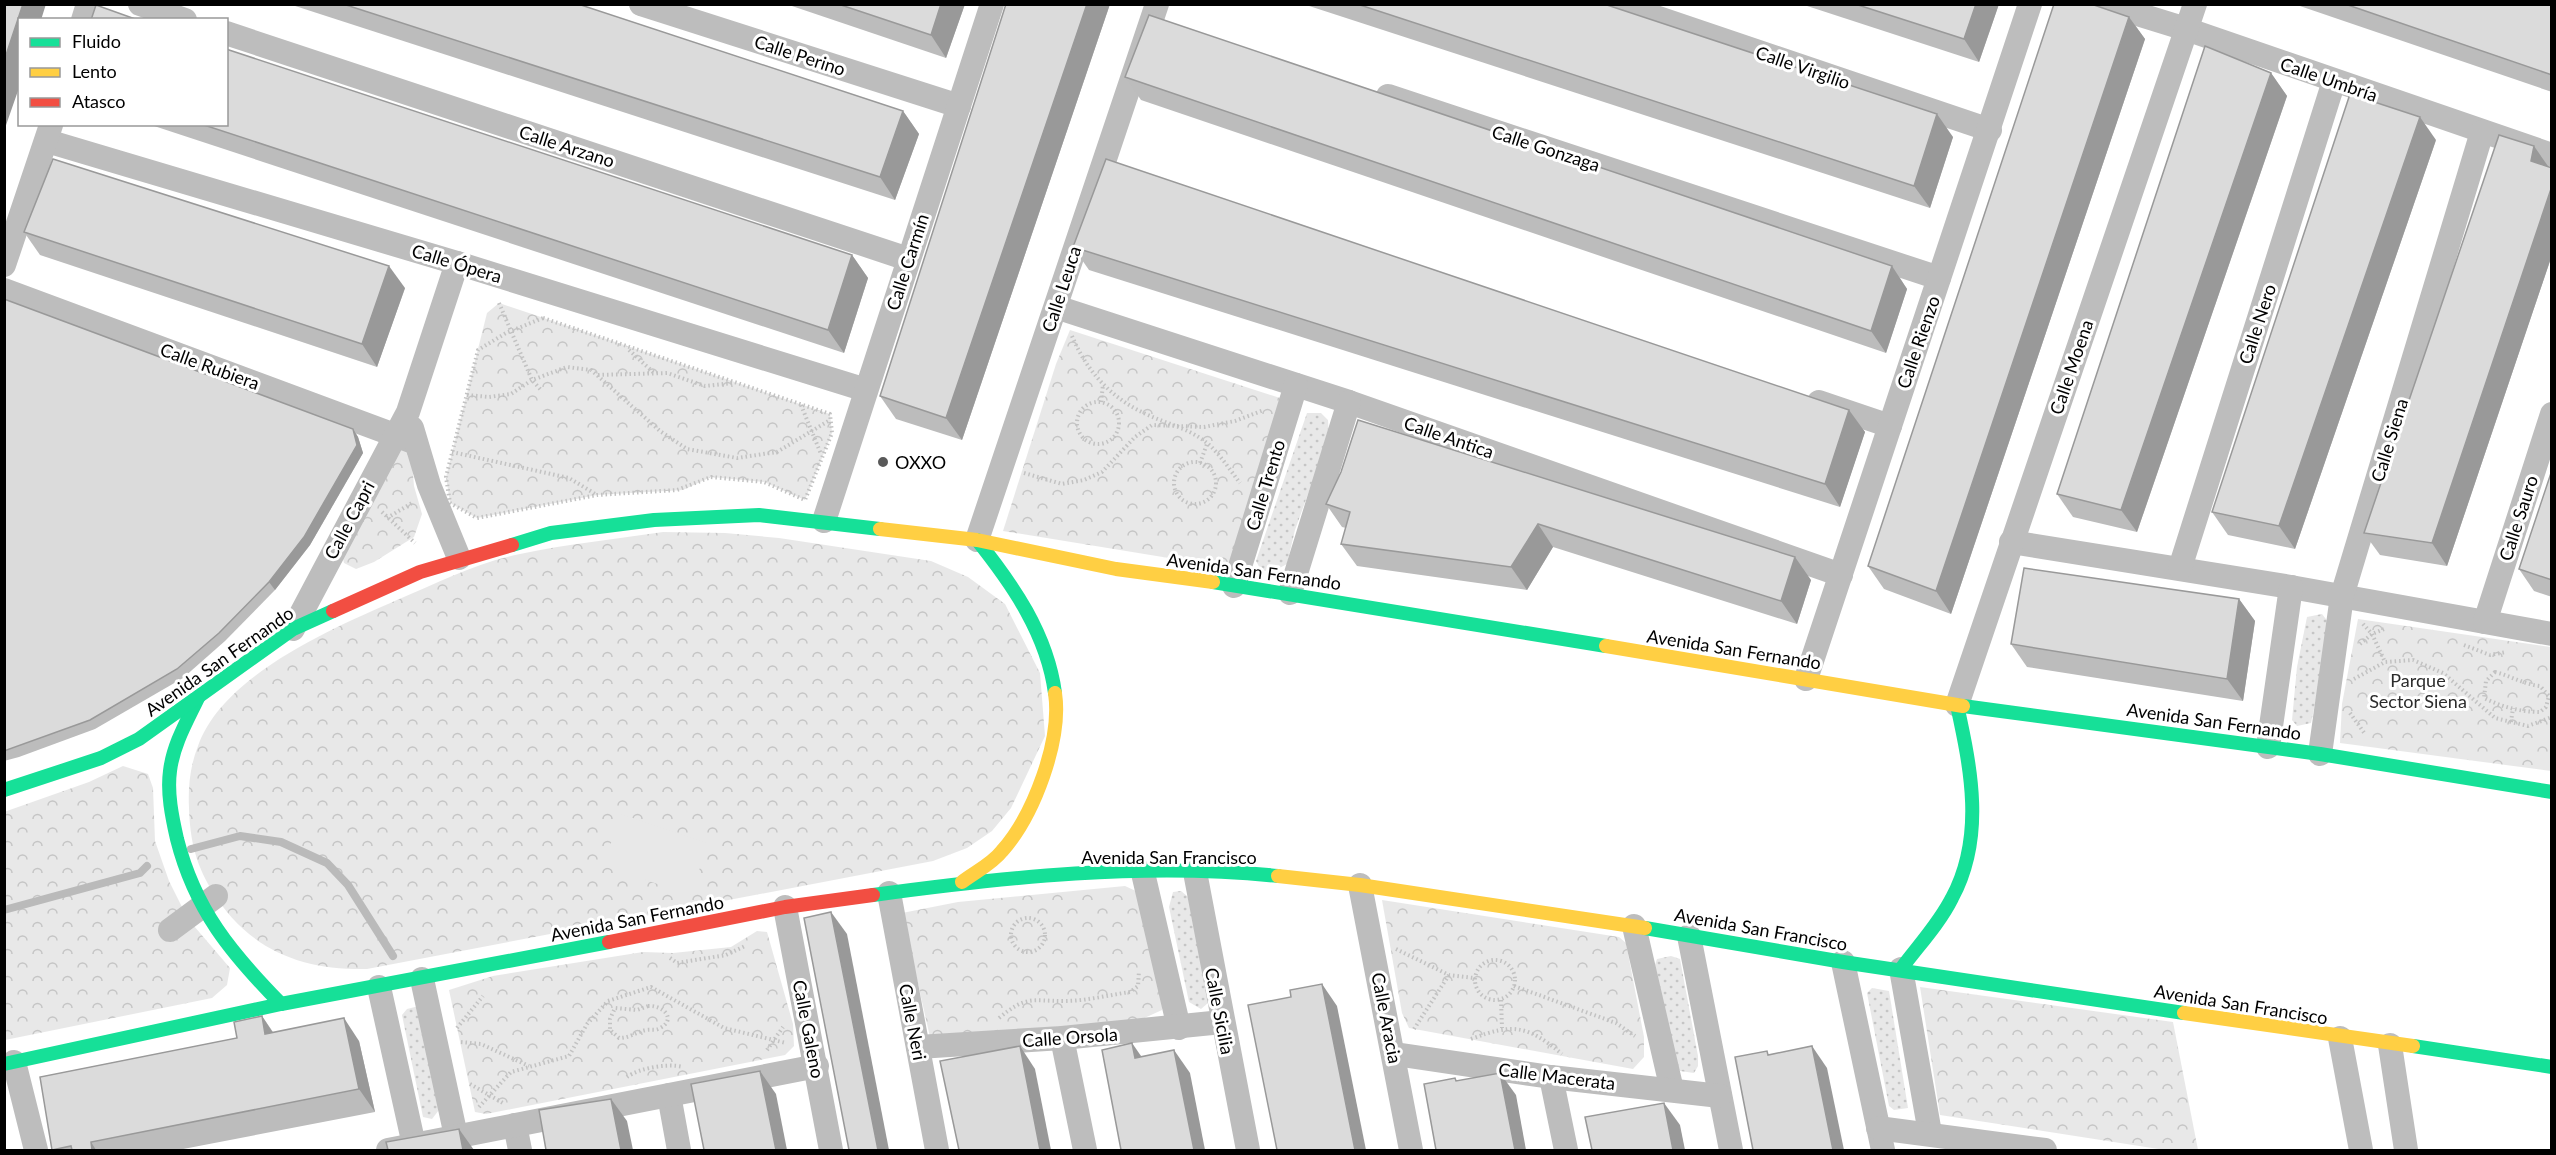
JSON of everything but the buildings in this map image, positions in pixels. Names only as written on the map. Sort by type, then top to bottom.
[{"type":"street","points":[[140,4],[179,18]]},
{"type":"street","name":"Calle Perino","points":[[641,4],[959,106]]},
{"type":"street","name":"Calle Carmín","points":[[824,521],[992,4]]},
{"type":"street","name":"Calle Virgilio","points":[[1617,4],[1990,130]]},
{"type":"street","name":"Calle Rienzo","points":[[1806,679],[2030,4]]},
{"type":"street","name":"Calle Umbría","points":[[2105,4],[2186,29],[2552,155]]},
{"type":"street","name":"Calle Moena","points":[[1957,705],[2195,4]]},
{"type":"street","name":"Calle Leuca","points":[[977,540],[1056,307],[1115,163],[1161,16]]},
{"type":"street","name":"Calle Arzano","points":[[228,34],[908,259]]},
{"type":"street","name":"Calle Nero","points":[[2180,568],[2334,81]]},
{"type":"street","name":"Calle Gonzaga","points":[[1366,88],[1939,278]]},
{"type":"street","name":"Calle Siena","points":[[2320,754],[2343,596],[2482,132]]},
{"type":"street","points":[[4,265],[49,133]]},
{"type":"street","name":"Calle Ópera","points":[[49,133],[866,390]]},
{"type":"street","points":[[457,262],[408,412],[405,439],[429,485],[459,558]]},
{"type":"street","name":"Calle Rubiera","points":[[4,290],[405,439]]},
{"type":"street","name":"Calle Antica","points":[[1056,307],[1349,402],[1841,574]]},
{"type":"street","name":"Calle Trento","points":[[1234,586],[1296,385]]},
{"type":"street","points":[[1800,395],[1890,426]]},
{"type":"street","points":[[1290,593],[1349,402]]},
{"type":"street","name":"Calle Sauro","points":[[2485,622],[2552,414]]},
{"type":"street","name":"Calle Capri","points":[[293,628],[405,439]]},
{"type":"street","name":"Avenida San Fernando","points":[[4,790],[101,758],[139,739],[293,628],[369,593],[459,558],[550,533],[654,520],[759,515],[977,540],[1116,569],[1290,593],[1957,705],[2320,754],[2552,792]]},
{"type":"street","points":[[961,883],[1001,853],[1020,825],[1044,772],[1056,731],[1055,684],[1033,621],[1008,578],[977,540]]},
{"type":"street","points":[[2011,542],[2180,568],[2552,634]]},
{"type":"street","points":[[2268,747],[2291,587]]},
{"type":"street","points":[[199,697],[170,771],[169,806],[181,861],[190,889],[208,902],[236,959],[281,1004]]},
{"type":"street","points":[[1930,1133],[1901,969],[1958,886],[1967,856],[1974,818],[1973,780],[1957,705]]},
{"type":"street","name":"Avenida San Francisco","points":[[961,883],[1041,875],[1195,872],[1247,873],[1360,885],[2340,1038],[2552,1067]]},
{"type":"street","name":"Calle Sicilia","points":[[1195,872],[1248,1150]]},
{"type":"street","points":[[1143,873],[1179,1028]]},
{"type":"street","name":"Avenida San Fernando","points":[[9,1063],[281,1004],[422,980],[785,907],[961,883]]},
{"type":"street","name":"Calle Aracia","points":[[1360,885],[1395,1054],[1412,1150]]},
{"type":"street","name":"Calle Neri","points":[[889,893],[937,1150]]},
{"type":"street","points":[[170,930],[208,902]]},
{"type":"street","name":"Calle Galeno","points":[[785,907],[817,1066],[831,1150]]},
{"type":"street","points":[[1634,926],[1672,1090]]},
{"type":"street","points":[[1689,936],[1731,1150]]},
{"type":"street","points":[[1843,962],[1880,1139],[1930,1133],[2043,1150]]},
{"type":"street","points":[[422,980],[456,1136]]},
{"type":"street","points":[[379,987],[414,1145]]},
{"type":"street","name":"Calle Orsola","points":[[918,1047],[1062,1038],[1222,1022]]},
{"type":"street","points":[[1062,1038],[1085,1150]]},
{"type":"street","points":[[2340,1038],[2361,1150]]},
{"type":"street","points":[[2390,1045],[2406,1150]]},
{"type":"street","name":"Calle Macerata","points":[[1395,1054],[1553,1066],[1672,1090],[1720,1096]]},
{"type":"street","points":[[9,1063],[36,1150]]},
{"type":"street","points":[[388,1150],[456,1136],[510,1115],[669,1095],[817,1066]]},
{"type":"street","points":[[1553,1066],[1566,1150]]},
{"type":"street","points":[[669,1095],[679,1150]]},
{"type":"street","points":[[510,1115],[520,1150]]},
{"type":"path","points":[[499,303],[532,380],[541,390]]},
{"type":"path","points":[[543,318],[831,414],[832,433],[805,500],[764,482],[711,477],[677,490],[597,495],[477,518],[450,503],[446,477],[478,350],[512,331],[543,318]]},
{"type":"path","points":[[1070,330],[1080,356],[1103,385],[1129,406],[1177,425],[1207,443],[1246,490]]},
{"type":"path","points":[[627,347],[654,374]]},
{"type":"path","points":[[1072,358],[1090,351]]},
{"type":"path","points":[[466,395],[489,397],[511,394],[532,380],[567,367],[591,370],[660,431],[687,449],[737,458],[777,452],[831,420]]},
{"type":"path","points":[[597,375],[668,373],[705,386],[735,383]]},
{"type":"path","points":[[1101,402],[1103,385]]},
{"type":"path","points":[[1101,402],[1113,407],[1119,420],[1117,433],[1101,444],[1087,441],[1078,430],[1077,423],[1078,416],[1087,405],[1101,402]]},
{"type":"path","points":[[800,405],[822,457]]},
{"type":"path","points":[[1021,472],[1062,484],[1084,480],[1102,472],[1136,437],[1152,425],[1204,427],[1235,421],[1271,408]]},
{"type":"path","points":[[1200,463],[1207,443]]},
{"type":"path","points":[[452,452],[569,478],[597,495]]},
{"type":"path","points":[[1200,463],[1212,470],[1215,476],[1215,490],[1201,504],[1188,504],[1177,495],[1174,481],[1180,468],[1186,464],[1200,463]]},
{"type":"path","points":[[387,518],[418,499]]},
{"type":"path","points":[[380,509],[415,543]]},
{"type":"path","points":[[2358,619],[2372,634],[2385,662]]},
{"type":"path","points":[[2352,681],[2385,662],[2413,660],[2443,674],[2495,718],[2528,726],[2552,717]]},
{"type":"path","points":[[2494,672],[2506,675],[2521,684],[2540,686],[2549,696],[2546,707],[2540,712],[2513,708],[2484,698],[2486,681],[2494,672]]},
{"type":"path","points":[[2511,722],[2513,708]]},
{"type":"path","points":[[2348,710],[2368,739]]},
{"type":"path","points":[[1025,917],[1036,920],[1043,928],[1042,944],[1033,951],[1017,948],[1011,939],[1012,927],[1025,917]]},
{"type":"path","points":[[660,952],[677,963],[726,955],[753,942]]},
{"type":"path","points":[[1392,957],[1390,946],[1449,975],[1474,978]]},
{"type":"path","points":[[1498,960],[1510,967],[1515,979],[1514,986],[1507,997],[1501,1000],[1487,1000],[1477,991],[1474,978],[1485,962],[1498,960]]},
{"type":"path","points":[[990,1022],[1013,1005],[1037,998],[1065,1001],[1130,992],[1138,986],[1139,966]]},
{"type":"path","points":[[1425,1031],[1412,1029],[1449,975]]},
{"type":"path","points":[[1514,986],[1616,1023],[1644,1042]]},
{"type":"path","points":[[475,1112],[511,1072],[568,1056],[587,1024],[608,1001],[651,987],[724,1028],[775,1038],[794,1046]]},
{"type":"path","points":[[463,1052],[457,1028],[485,994]]},
{"type":"path","points":[[1501,1000],[1502,1028]]},
{"type":"path","points":[[658,1006],[665,1011],[667,1017],[665,1024],[659,1030],[644,1030],[631,1038],[619,1038],[610,1030],[610,1019],[615,1008],[638,1010],[658,1006]]},
{"type":"path","points":[[764,1053],[786,1024]]},
{"type":"path","points":[[1471,1040],[1502,1028],[1537,1033],[1566,1057],[1553,1066]]},
{"type":"path","points":[[1459,1038],[1480,1041]]},
{"type":"path","points":[[461,1042],[481,1044],[530,1067]]},
{"type":"path","points":[[625,1078],[633,1073],[674,1065],[692,1070]]},
{"type":"path","points":[[467,1074],[471,1093]]},
{"type":"path","points":[[470,1084],[489,1096],[510,1115]]},
{"type":"path","points":[[473,1102],[475,1112]]},
{"type":"path","points":[[475,1112],[486,1114]]},
{"type":"green space","points":[[499,303],[830,414],[832,433],[805,500],[764,482],[711,477],[683,490],[597,495],[477,518],[450,503],[446,477],[487,313]]},
{"type":"green space","points":[[1070,330],[1280,398],[1230,568],[1003,531],[1056,364]]},
{"type":"green space","points":[[1307,413],[1321,413],[1328,420],[1329,436],[1295,530],[1287,564],[1272,572],[1261,570],[1256,561]]},
{"type":"green space","points":[[394,448],[411,451],[414,486],[422,514],[414,537],[374,562],[356,569],[344,563],[341,550]]},
{"type":"green space","points":[[663,532],[725,533],[779,538],[931,561],[968,577],[1005,604],[1040,673],[1045,736],[1011,808],[992,831],[967,848],[933,861],[367,969],[319,965],[277,952],[258,941],[225,910],[211,889],[194,850],[190,819],[190,777],[198,746],[211,720],[231,697],[255,676],[283,657],[342,625],[473,568],[538,550]]},
{"type":"green space","points":[[2322,614],[2329,623],[2311,723],[2297,726],[2292,720],[2297,667],[2307,617]]},
{"type":"green space","name":"Parque Sector Siena","points":[[2358,619],[2551,647],[2551,771],[2340,743],[2342,704]]},
{"type":"green space","points":[[123,766],[148,774],[153,788],[155,841],[169,881],[188,919],[230,968],[227,985],[212,998],[5,1040],[4,812],[89,782]]},
{"type":"green space","points":[[621,814],[708,843],[691,895],[603,866]]},
{"type":"green space","points":[[1125,886],[1138,892],[1163,998],[1162,1010],[1140,1020],[930,1037],[902,913],[958,902]]},
{"type":"green space","points":[[1181,891],[1192,900],[1208,1003],[1201,1009],[1189,1002],[1169,907],[1173,892]]},
{"type":"green space","points":[[1382,900],[1619,937],[1626,943],[1644,1037],[1644,1057],[1633,1069],[1409,1028],[1402,1013]]},
{"type":"green space","points":[[757,931],[767,932],[793,1024],[794,1046],[785,1055],[486,1114],[475,1112],[449,990],[493,976],[643,952],[673,953],[731,947]]},
{"type":"green space","points":[[1671,956],[1680,959],[1698,1056],[1698,1066],[1694,1073],[1680,1071],[1676,1066],[1655,965],[1657,959]]},
{"type":"green space","points":[[1920,987],[2173,1022],[2198,1150],[2165,1150],[1940,1115]]},
{"type":"green space","points":[[1872,988],[1889,991],[1908,1108],[1894,1110],[1889,1106],[1867,993]]},
{"type":"green space","points":[[419,1006],[442,1106],[432,1119],[423,1117],[402,1015],[407,1009]]},
{"type":"waterway","points":[[191,849],[240,836],[281,842],[327,863],[348,885],[393,956]]},
{"type":"waterway","points":[[4,910],[140,873],[147,866]]},
{"type":"traffic: fast","points":[[512,545],[551,533],[654,520],[759,515],[880,529]]},
{"type":"traffic: fast","points":[[977,540],[1026,611],[1044,651],[1055,693]]},
{"type":"traffic: fast","points":[[1213,582],[1606,646]]},
{"type":"traffic: fast","points":[[4,790],[101,758],[139,739],[293,629],[333,611]]},
{"type":"traffic: fast","points":[[198,698],[177,743],[170,771],[170,796],[177,839],[194,888],[217,929],[246,967],[281,1004]]},
{"type":"traffic: fast","points":[[1901,969],[1947,908],[1962,875],[1969,851],[1972,827],[1970,778],[1957,705]]},
{"type":"traffic: fast","points":[[1963,706],[2320,754],[2552,792]]},
{"type":"traffic: fast","points":[[873,895],[973,882],[1075,873],[1177,871],[1278,876]]},
{"type":"traffic: fast","points":[[1645,928],[1843,962],[2184,1013]]},
{"type":"traffic: fast","points":[[4,1064],[281,1004],[609,942]]},
{"type":"traffic: fast","points":[[2413,1046],[2552,1067]]},
{"type":"traffic: slow","points":[[880,529],[977,540],[1116,569],[1213,582]]},
{"type":"traffic: slow","points":[[1606,646],[1963,706]]},
{"type":"traffic: slow","points":[[962,882],[998,856],[1014,836],[1035,798],[1050,754],[1056,712],[1055,693]]},
{"type":"traffic: slow","points":[[1278,876],[1360,885],[1645,928]]},
{"type":"traffic: slow","points":[[2184,1013],[2413,1046]]},
{"type":"traffic: jam","points":[[333,611],[420,572],[512,545]]},
{"type":"traffic: jam","points":[[609,942],[785,907],[873,895]]},
{"type":"place","name":"OXXO","points":[[883,462]]}]
